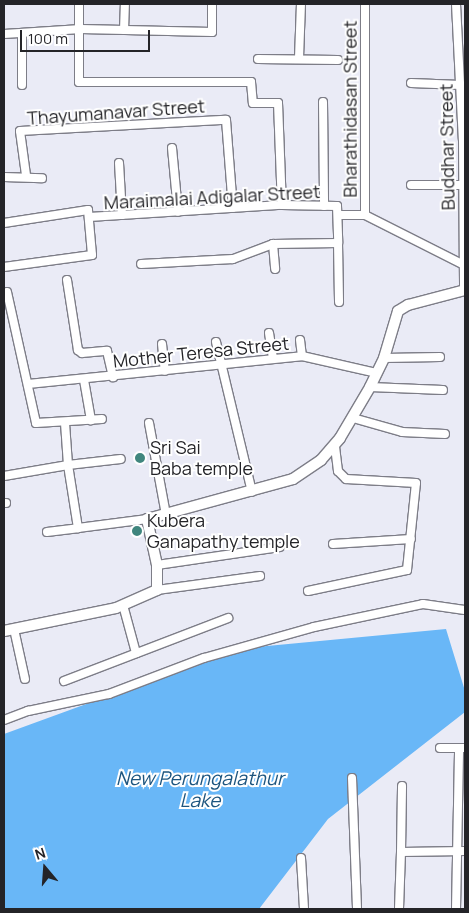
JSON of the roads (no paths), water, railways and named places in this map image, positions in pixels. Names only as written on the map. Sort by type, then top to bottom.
[{"type":"street","points":[[79,4],[81,29],[79,82],[251,82],[253,103],[278,103],[282,205]]},
{"type":"street","points":[[124,30],[125,4]]},
{"type":"street","points":[[4,34],[81,29],[212,32],[212,4]]},
{"type":"street","points":[[299,58],[301,4]]},
{"type":"street","name":"Bharathidasan Street","points":[[365,4],[365,215]]},
{"type":"street","name":"Buddhar Street","points":[[456,4],[462,80],[464,140],[465,290]]},
{"type":"street","points":[[22,33],[22,85]]},
{"type":"street","points":[[258,58],[338,60]]},
{"type":"street","points":[[411,82],[462,80]]},
{"type":"street","points":[[322,102],[324,206]]},
{"type":"street","name":"Thayumanavar Street","points":[[26,175],[20,131],[226,120],[233,208]]},
{"type":"street","points":[[172,148],[178,212]]},
{"type":"street","points":[[119,163],[122,215]]},
{"type":"street","points":[[4,177],[26,175],[42,178]]},
{"type":"street","points":[[411,185],[463,184]]},
{"type":"street","name":"Maraimalai Adigalar Street","points":[[89,218],[282,205],[337,206],[338,215]]},
{"type":"street","points":[[4,223],[88,210],[92,255],[4,268]]},
{"type":"street","points":[[339,302],[338,215],[365,215],[464,265]]},
{"type":"street","points":[[141,264],[233,259],[273,244],[338,243]]},
{"type":"street","points":[[273,244],[275,269]]},
{"type":"street","points":[[67,280],[78,350],[82,353],[107,351],[112,376]]},
{"type":"street","points":[[47,532],[147,520],[252,492],[293,478],[321,460],[353,418],[384,358],[395,317],[401,307],[465,290]]},
{"type":"street","points":[[7,292],[36,423],[65,423],[102,418]]},
{"type":"street","points":[[268,333],[273,359]]},
{"type":"street","points":[[300,340],[302,356]]},
{"type":"street","points":[[216,342],[252,492]]},
{"type":"street","points":[[162,344],[165,371]]},
{"type":"street","name":"Mother Teresa Street","points":[[28,384],[84,380],[302,356],[376,373]]},
{"type":"street","points":[[384,358],[440,356]]},
{"type":"street","points":[[84,380],[91,420]]},
{"type":"street","points":[[370,387],[443,390]]},
{"type":"street","points":[[353,418],[402,432],[445,434]]},
{"type":"street","points":[[65,423],[68,465],[78,528]]},
{"type":"street","points":[[149,423],[166,515]]},
{"type":"street","points":[[308,591],[404,572],[408,567],[416,483],[346,479],[338,471],[334,444]]},
{"type":"street","points":[[4,476],[68,465],[121,459]]},
{"type":"street","points":[[147,520],[157,565],[157,590]]},
{"type":"street","points":[[333,544],[411,539]]},
{"type":"street","points":[[157,565],[280,547]]},
{"type":"street","points":[[4,631],[123,605],[157,590],[260,576]]},
{"type":"street","points":[[4,720],[28,711],[109,694],[204,658],[314,627],[423,604],[465,610]]},
{"type":"street","points":[[123,605],[136,653]]},
{"type":"street","points":[[64,680],[228,618]]},
{"type":"street","points":[[14,628],[25,679]]},
{"type":"street","points":[[440,748],[462,748],[455,850],[456,909]]},
{"type":"street","points":[[352,778],[357,909]]},
{"type":"street","points":[[399,909],[402,786]]},
{"type":"street","points":[[401,852],[465,850]]},
{"type":"street","points":[[301,858],[304,909]]},
{"type":"water","name":"New Perungalathur Lake","points":[[446,629],[465,691],[465,712],[328,819],[259,909],[4,909],[4,734],[237,649]]},
{"type":"place","name":"Sri Sai Baba temple","points":[[140,458]]},
{"type":"place","name":"Kubera Ganapathy temple","points":[[137,531]]}]
